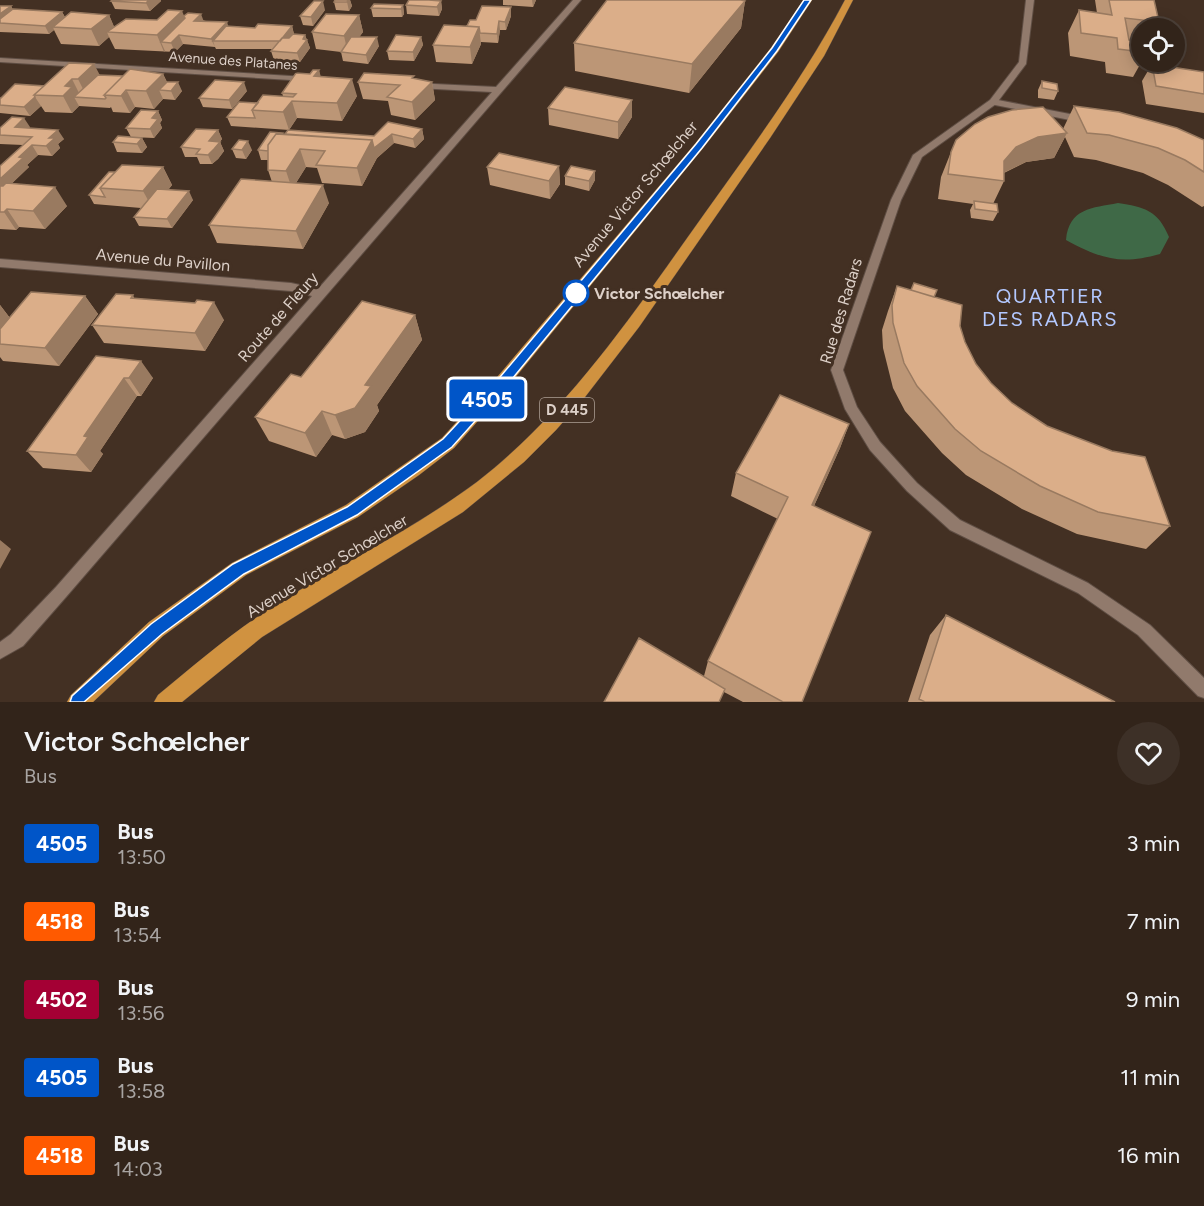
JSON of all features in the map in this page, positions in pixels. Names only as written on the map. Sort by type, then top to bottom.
[{"type":"main road","name":"Avenue Victor Schœlcher","points":[[78,702],[156,629],[239,569],[352,511],[448,443],[499,386],[699,146],[775,50],[808,0]]},
{"type":"main road","name":"Avenue Victor Schœlcher","points":[[165,702],[255,630],[407,539],[483,488],[568,409],[609,359],[780,116],[849,0]]},
{"type":"street","name":"Route de Fleury","points":[[0,651],[17,640],[61,592],[501,90],[538,43],[578,0]]},
{"type":"street","name":"Rue des Radars","points":[[1030,0],[1023,62],[993,102],[918,155],[896,200],[837,370],[851,409],[875,446],[912,487],[955,525],[1083,588],[1144,630],[1204,690]]},
{"type":"street","name":"Avenue des Platanes","points":[[0,60],[320,79]]},
{"type":"street","points":[[403,84],[501,90]]},
{"type":"street","points":[[993,102],[1093,122]]},
{"type":"street","name":"Avenue du Pavillon","points":[[0,263],[291,287],[322,294]]},
{"type":"green space","points":[[1118,203],[1143,208],[1160,221],[1169,237],[1160,254],[1134,259],[1112,258],[1090,252],[1066,240],[1072,221],[1083,211]]},
{"type":"building","points":[[112,0],[149,0],[146,3]]},
{"type":"building","points":[[335,0],[348,0],[347,2],[334,2]]},
{"type":"building","points":[[409,0],[441,1],[437,7],[406,5]]},
{"type":"building","points":[[607,0],[745,1],[692,64],[574,43]]},
{"type":"building","points":[[1109,0],[1154,0],[1158,18],[1125,18],[1129,40],[1131,40],[1131,51],[1118,49],[1117,38],[1081,33],[1079,10],[1112,15]]},
{"type":"building","points":[[314,1],[323,1],[311,17],[300,16]]},
{"type":"building","points":[[374,4],[403,5],[401,9],[371,8]]},
{"type":"building","points":[[0,6],[11,6],[0,14]]},
{"type":"building","points":[[482,6],[511,7],[505,22],[499,21],[497,34],[480,33],[479,27],[467,26],[470,20],[476,20]]},
{"type":"building","points":[[13,9],[62,12],[45,26],[0,23],[0,19]]},
{"type":"building","points":[[168,10],[182,11],[157,35],[107,32],[126,19],[157,20]]},
{"type":"building","points":[[71,12],[109,15],[91,29],[53,27]]},
{"type":"building","points":[[188,13],[201,14],[194,21],[227,22],[211,39],[179,35],[171,43],[161,42]]},
{"type":"building","points":[[326,14],[359,15],[344,36],[312,32]]},
{"type":"building","points":[[258,24],[292,26],[280,41],[213,41],[226,26],[255,28]]},
{"type":"building","points":[[444,25],[479,27],[470,47],[433,45]]},
{"type":"building","points":[[293,34],[305,35],[303,39],[307,40],[297,53],[271,51],[282,38],[289,38]]},
{"type":"building","points":[[396,35],[421,37],[413,52],[387,51]]},
{"type":"building","points":[[351,37],[377,37],[366,55],[341,52]]},
{"type":"building","points":[[69,63],[94,64],[78,79],[72,79],[65,86],[72,87],[63,96],[34,95]]},
{"type":"building","points":[[130,69],[163,74],[146,91],[126,90],[121,96],[104,95]]},
{"type":"building","points":[[1185,69],[1204,72],[1204,94],[1156,86],[1153,72],[1185,72]]},
{"type":"building","points":[[313,70],[319,70],[314,76],[352,79],[337,103],[292,101],[283,112],[252,110],[263,95],[293,97],[296,94],[282,93],[296,73],[310,74]]},
{"type":"building","points":[[364,73],[414,76],[412,78],[432,82],[412,102],[387,97],[400,85],[358,82]]},
{"type":"building","points":[[98,75],[123,76],[104,95],[105,99],[74,97]]},
{"type":"building","points":[[215,80],[244,82],[229,100],[199,98]]},
{"type":"building","points":[[1042,81],[1057,84],[1058,91],[1042,88]]},
{"type":"building","points":[[167,82],[178,82],[171,91],[159,90]]},
{"type":"building","points":[[15,84],[44,86],[24,107],[0,105],[0,98]]},
{"type":"building","points":[[565,87],[632,100],[618,122],[548,108]]},
{"type":"building","points":[[239,102],[258,103],[252,110],[255,118],[227,117]]},
{"type":"building","points":[[1074,106],[1119,112],[1177,128],[1204,140],[1204,172],[1185,160],[1158,148],[1109,135],[1087,133]]},
{"type":"building","points":[[1043,107],[1067,133],[1038,137],[1016,147],[1004,161],[1004,181],[948,174],[951,152],[956,140],[975,124],[988,117],[1012,110]]},
{"type":"building","points":[[141,110],[158,111],[152,118],[158,119],[150,129],[126,128]]},
{"type":"building","points":[[12,117],[24,118],[15,127],[58,130],[49,138],[55,138],[46,146],[32,145],[19,157],[23,158],[0,179],[0,166],[32,137],[0,135],[0,128]]},
{"type":"building","points":[[388,122],[422,129],[413,139],[392,134],[374,148],[372,140],[285,134],[288,130],[374,136]]},
{"type":"building","points":[[196,129],[218,130],[209,141],[220,142],[208,155],[196,154],[200,149],[181,147]]},
{"type":"building","points":[[270,132],[283,133],[276,134],[268,145],[268,151],[258,150]]},
{"type":"building","points":[[276,134],[372,140],[357,168],[316,165],[325,151],[300,149],[286,171],[268,170],[268,145]]},
{"type":"building","points":[[118,136],[142,138],[137,144],[113,142]]},
{"type":"building","points":[[239,140],[248,141],[242,150],[232,149]]},
{"type":"building","points":[[499,153],[559,166],[549,181],[487,167]]},
{"type":"building","points":[[122,165],[163,167],[143,191],[100,188]]},
{"type":"building","points":[[571,166],[595,171],[589,181],[565,176]]},
{"type":"building","points":[[109,172],[115,172],[100,188],[105,197],[89,195]]},
{"type":"building","points":[[241,179],[323,185],[296,231],[209,225]]},
{"type":"building","points":[[6,183],[55,187],[33,211],[7,209],[0,212],[0,186]]},
{"type":"building","points":[[157,189],[189,191],[167,219],[134,217]]},
{"type":"building","points":[[974,201],[997,204],[998,212],[975,209]]},
{"type":"building","points":[[914,283],[937,290],[934,297],[911,290]]},
{"type":"building","points":[[897,286],[962,305],[960,326],[976,364],[991,383],[1012,403],[1047,426],[1112,451],[1145,457],[1170,526],[1098,512],[1040,486],[981,451],[955,429],[917,386],[904,363],[893,323],[892,305]]},
{"type":"building","points":[[31,292],[85,296],[45,348],[0,344],[0,329]]},
{"type":"building","points":[[116,294],[133,295],[131,298],[195,303],[197,300],[214,302],[195,333],[92,325]]},
{"type":"building","points":[[362,301],[415,315],[365,385],[371,386],[355,408],[335,415],[322,411],[305,433],[255,417],[291,374],[301,377]]},
{"type":"building","points":[[96,356],[141,361],[129,378],[124,378],[84,436],[88,437],[76,455],[27,451]]},
{"type":"building","points":[[780,395],[849,424],[812,505],[871,532],[802,702],[783,702],[708,661],[788,497],[736,473]]},
{"type":"building","points":[[946,615],[1115,702],[925,702],[919,699]]},
{"type":"building","points":[[639,638],[725,689],[719,702],[604,702]]},
{"type":"bus line","name":"4505","points":[[78,702],[156,629],[239,569],[352,511],[413,470],[448,443],[499,386],[699,146],[775,50],[808,0]]},
{"type":"place","name":"Victor Schœlcher","points":[[576,293]]},
{"type":"district","name":"QUARTIER DES RADARS","points":[[1050,308]]}]
